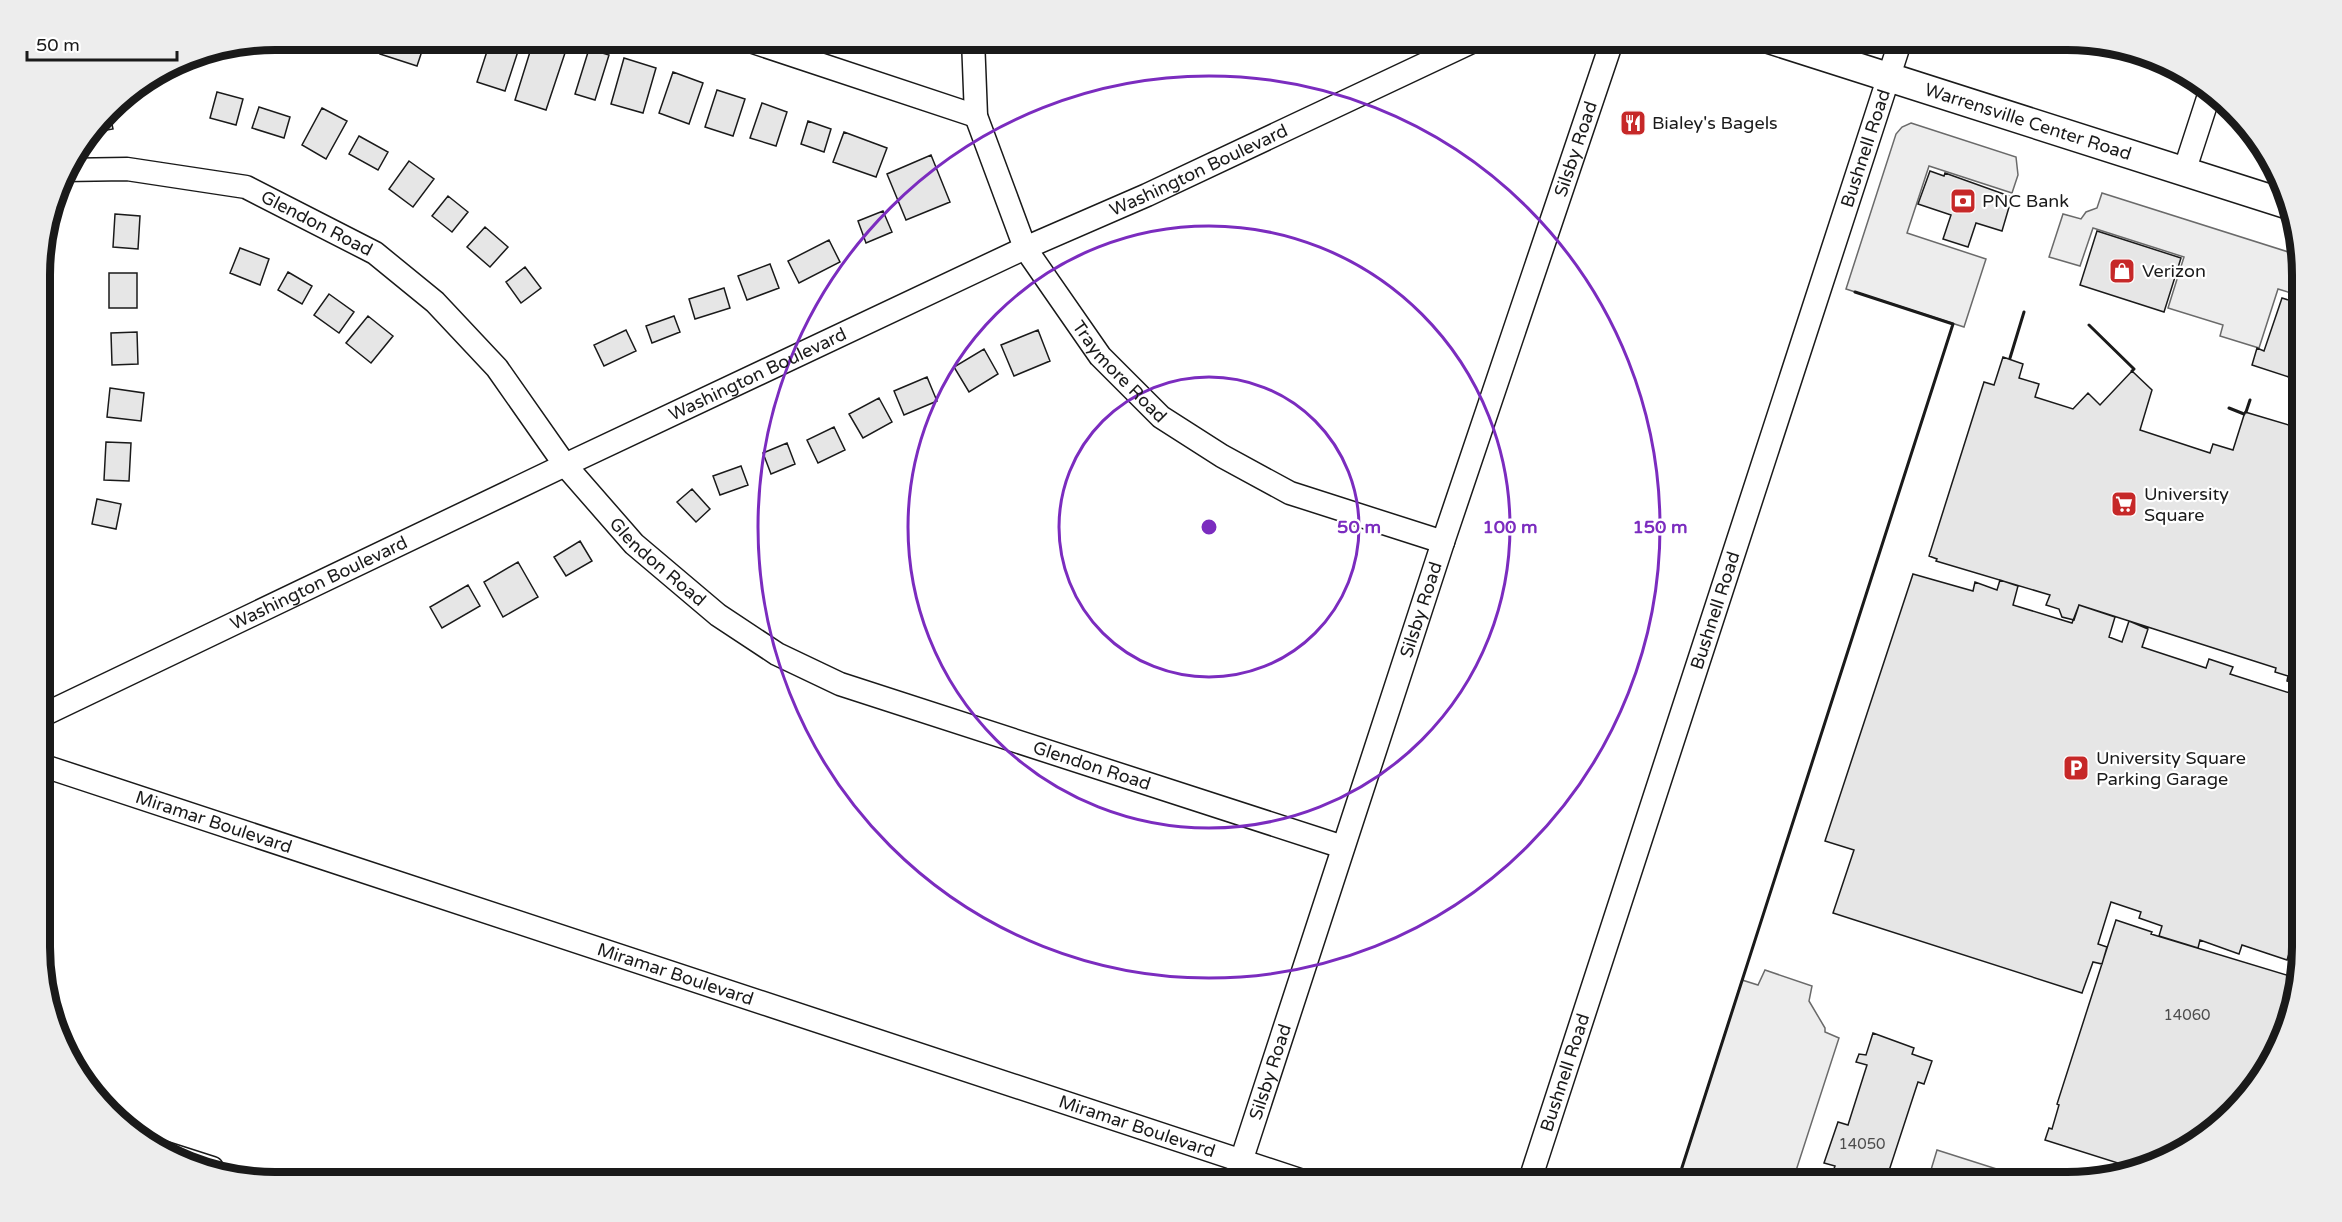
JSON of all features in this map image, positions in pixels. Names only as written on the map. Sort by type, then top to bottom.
[{"type":"main road","name":"Warrensville Center Road","points":[[1802,50],[2281,202]]},
{"type":"street","points":[[777,50],[976,116]]},
{"type":"street","name":"Traymore Road","points":[[973,50],[976,116],[1025,248],[1100,356],[1161,417],[1222,456],[1290,493],[1443,542]]},
{"type":"street","name":"Washington Boulevard","points":[[50,711],[1025,248],[1147,195],[1455,50]]},
{"type":"street","name":"Silsby Road","points":[[1238,1172],[1443,542],[1609,50]]},
{"type":"street","name":"Bushnell Road","points":[[1533,1172],[1897,50]]},
{"type":"street","points":[[2184,172],[2208,98]]},
{"type":"street","name":"Glendon Road","points":[[76,170],[126,169],[246,187],[375,253],[435,302],[497,368],[565,465],[634,544],[718,615],[788,659],[840,684],[1343,848]]},
{"type":"street","name":"Miramar Boulevard","points":[[50,768],[1276,1172]]},
{"type":"shaded area","points":[[1911,123],[2016,157],[2018,175],[2012,193],[1929,166],[1907,233],[1986,259],[1964,327],[1846,289],[1896,134],[1902,127]]},
{"type":"shaded area","points":[[2102,193],[2292,253],[2292,293],[2278,289],[2259,348],[2220,336],[2223,325],[2168,308],[2184,257],[2093,228],[2080,266],[2049,257],[2063,214],[2081,219],[2086,212],[2097,208]]},
{"type":"shaded area","points":[[1765,970],[1812,986],[1809,1001],[1825,1028],[1825,1032],[1839,1038],[1796,1172],[1681,1172],[1742,980],[1758,985]]},
{"type":"shaded area","points":[[1937,1150],[2003,1171],[2003,1172],[1930,1172]]},
{"type":"building","points":[[381,50],[422,50],[417,66],[380,54]]},
{"type":"building","points":[[487,50],[518,50],[505,91],[477,82]]},
{"type":"building","points":[[531,50],[566,50],[546,110],[515,100]]},
{"type":"building","points":[[589,50],[609,55],[595,100],[575,94]]},
{"type":"building","points":[[624,58],[656,68],[643,113],[611,104]]},
{"type":"building","points":[[673,72],[703,83],[689,124],[659,113]]},
{"type":"building","points":[[717,90],[745,99],[733,136],[705,127]]},
{"type":"building","points":[[217,92],[243,99],[236,125],[210,118]]},
{"type":"building","points":[[762,103],[787,112],[776,146],[750,138]]},
{"type":"building","points":[[259,107],[290,117],[284,138],[252,128]]},
{"type":"building","points":[[322,108],[347,121],[326,159],[302,145]]},
{"type":"building","points":[[111,119],[113,129],[101,131]]},
{"type":"building","points":[[808,121],[831,129],[824,152],[801,144]]},
{"type":"building","points":[[844,132],[887,148],[876,177],[833,162]]},
{"type":"building","points":[[359,136],[388,152],[378,170],[349,154]]},
{"type":"building","points":[[931,155],[950,202],[906,220],[887,174]]},
{"type":"building","points":[[409,161],[434,179],[413,207],[389,189]]},
{"type":"building","points":[[1930,171],[1944,176],[1945,173],[2012,197],[2002,231],[1976,223],[1968,247],[1943,239],[1951,215],[1918,204]]},
{"type":"building","points":[[448,196],[468,212],[452,232],[432,216]]},
{"type":"building","points":[[883,211],[892,232],[866,243],[858,221]]},
{"type":"building","points":[[115,214],[140,216],[138,249],[113,247]]},
{"type":"building","points":[[485,227],[508,247],[490,267],[467,247]]},
{"type":"building","points":[[2097,231],[2181,258],[2164,312],[2080,285]]},
{"type":"building","points":[[829,240],[840,262],[799,283],[788,261]]},
{"type":"building","points":[[240,248],[269,259],[260,285],[230,273]]},
{"type":"building","points":[[770,264],[779,288],[747,300],[738,276]]},
{"type":"building","points":[[525,267],[541,288],[521,303],[506,282]]},
{"type":"building","points":[[288,272],[312,286],[302,304],[278,290]]},
{"type":"building","points":[[109,273],[137,273],[137,308],[109,308]]},
{"type":"building","points":[[724,288],[730,308],[695,319],[689,299]]},
{"type":"building","points":[[329,294],[354,312],[339,333],[314,315]]},
{"type":"building","points":[[2282,298],[2292,301],[2292,378],[2252,365],[2257,348],[2264,351]]},
{"type":"building","points":[[368,316],[393,336],[371,363],[346,343]]},
{"type":"building","points":[[674,316],[680,332],[652,343],[646,326]]},
{"type":"building","points":[[626,330],[636,351],[604,366],[594,345]]},
{"type":"building","points":[[1038,330],[1050,361],[1014,376],[1001,345]]},
{"type":"building","points":[[137,332],[138,364],[112,365],[111,333]]},
{"type":"building","points":[[984,349],[998,374],[969,392],[954,367]]},
{"type":"building","name":"University Square","points":[[2003,357],[2023,364],[2019,378],[2039,384],[2035,397],[2073,409],[2088,393],[2100,405],[2132,371],[2152,390],[2140,430],[2210,453],[2213,444],[2233,450],[2245,412],[2292,426],[2292,683],[2287,681],[2288,676],[2275,672],[2276,668],[2079,605],[2074,620],[2062,617],[2059,609],[2046,605],[2050,595],[1936,561],[1937,559],[1929,556],[1984,382],[1994,385]]},
{"type":"building","points":[[927,377],[937,401],[904,415],[894,391]]},
{"type":"building","points":[[110,388],[144,393],[141,421],[107,417]]},
{"type":"building","points":[[879,398],[892,422],[863,438],[849,414]]},
{"type":"building","points":[[834,427],[845,450],[818,463],[807,440]]},
{"type":"building","points":[[106,442],[131,443],[129,481],[104,480]]},
{"type":"building","points":[[787,443],[795,464],[771,474],[763,453]]},
{"type":"building","points":[[741,466],[748,485],[720,495],[713,476]]},
{"type":"building","points":[[692,489],[710,509],[696,522],[677,502]]},
{"type":"building","points":[[97,499],[121,504],[116,529],[92,524]]},
{"type":"building","points":[[580,541],[592,561],[566,576],[554,557]]},
{"type":"building","points":[[518,562],[538,597],[503,617],[484,582]]},
{"type":"building","name":"University Square Parking Garage","points":[[1913,574],[1973,591],[1975,582],[1997,590],[2000,580],[2018,586],[2013,605],[2072,623],[2079,605],[2115,617],[2109,637],[2122,642],[2129,621],[2148,629],[2142,647],[2206,668],[2209,659],[2233,667],[2230,674],[2292,694],[2292,944],[2287,960],[2242,945],[2239,954],[2200,940],[2198,948],[2159,936],[2162,926],[2139,918],[2141,912],[2111,902],[2098,944],[2107,947],[2102,964],[2093,962],[2082,993],[1833,913],[1854,850],[1825,841]]},
{"type":"building","points":[[468,585],[480,606],[442,628],[430,607]]},
{"type":"building","points":[[2116,920],[2152,932],[2151,934],[2291,976],[2281,1020],[2255,1073],[2227,1107],[2193,1135],[2154,1155],[2125,1165],[2045,1140],[2049,1128],[2052,1129],[2059,1105],[2057,1104]]},
{"type":"building","points":[[1873,1033],[1914,1048],[1912,1054],[1932,1061],[1924,1084],[1918,1082],[1889,1172],[1833,1172],[1835,1166],[1824,1163],[1838,1122],[1848,1125],[1867,1065],[1856,1062],[1859,1054],[1866,1055]]},
{"type":"wall","points":[[1681,1172],[1953,324],[1855,292]]},
{"type":"wall","points":[[2010,358],[2024,312]]},
{"type":"wall","points":[[2089,325],[2134,369],[2132,371]]},
{"type":"wall","points":[[2246,412],[2250,400]]},
{"type":"wall","points":[[2229,408],[2244,414]]},
{"type":"place","name":"Bialey's Bagels","points":[[1633,123]]},
{"type":"place","name":"PNC Bank","points":[[1963,201]]},
{"type":"place","name":"Verizon","points":[[2122,271]]},
{"type":"place","name":"University Square","points":[[2124,504]]},
{"type":"place","name":"University Square Parking Garage","points":[[2076,768]]}]
